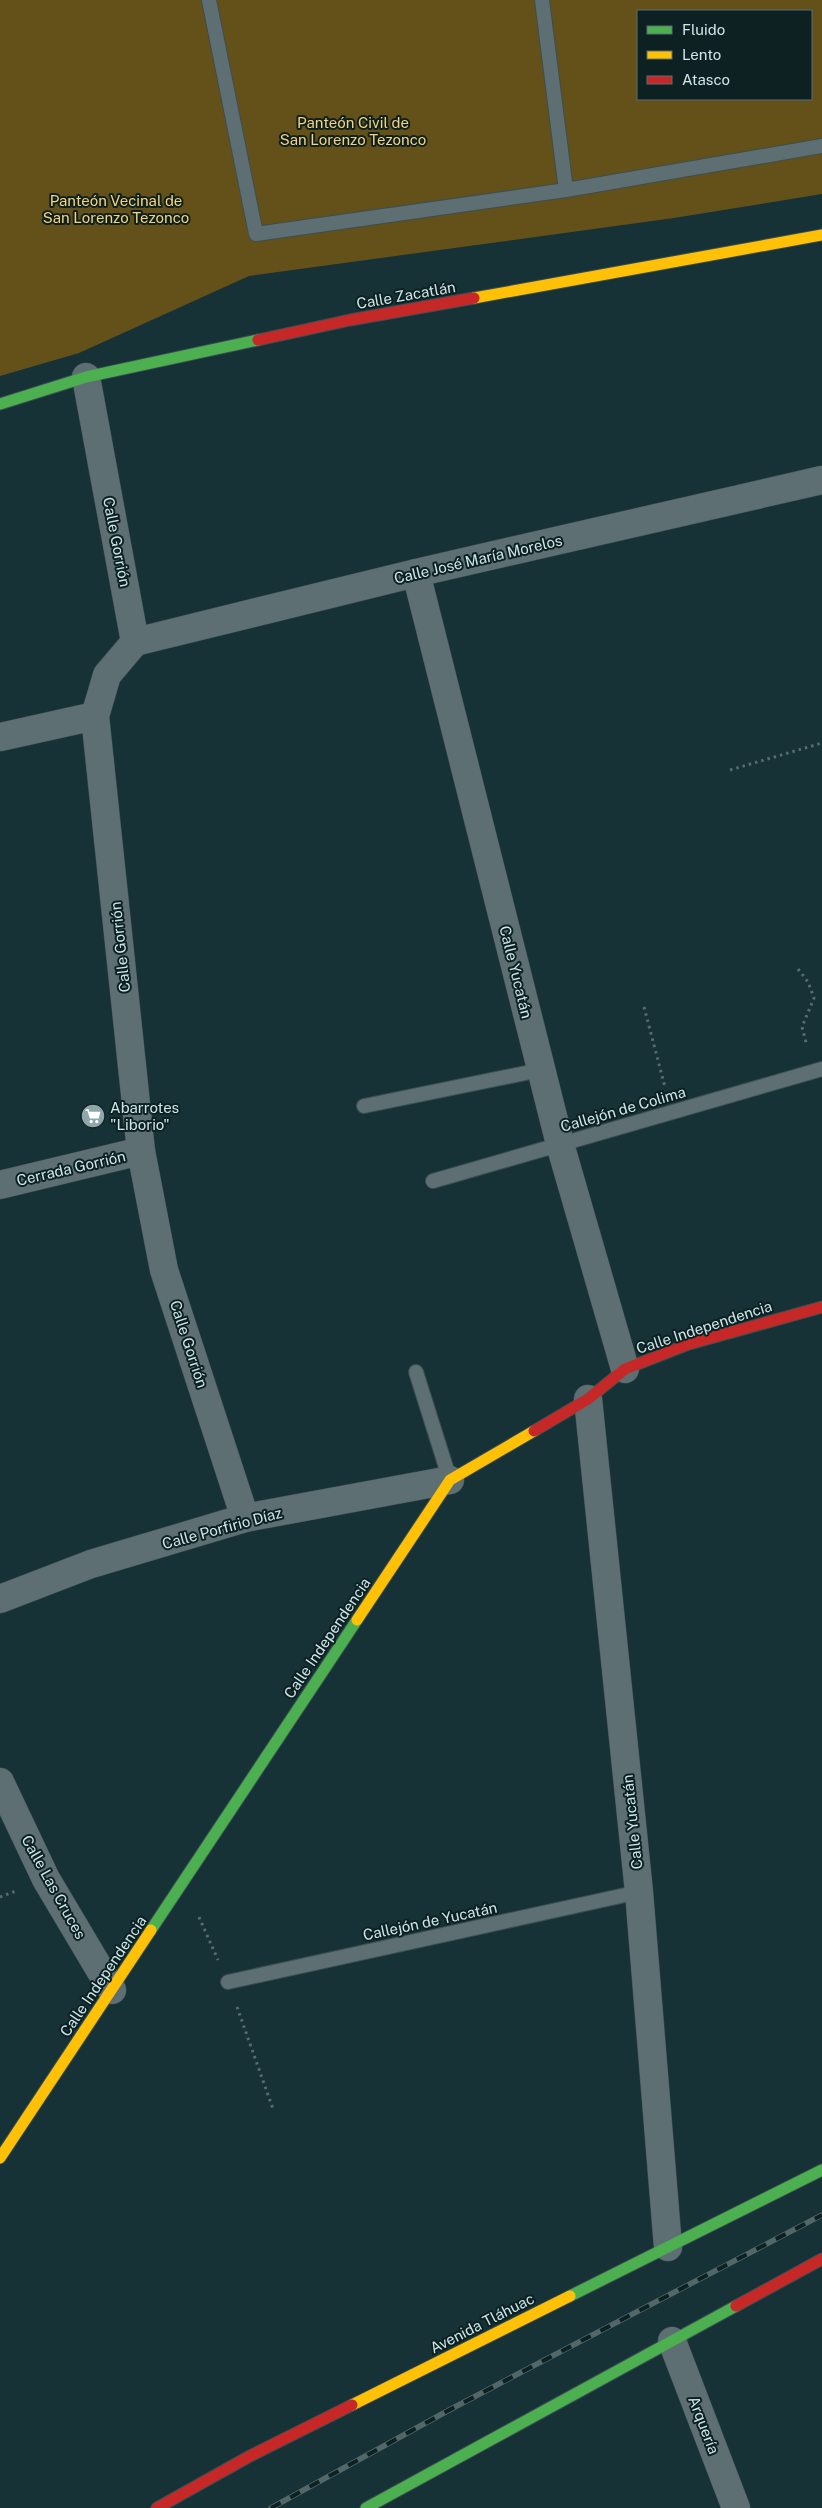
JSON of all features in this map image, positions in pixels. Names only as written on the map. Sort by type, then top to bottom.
[{"type":"street","name":"Calle Zacatlán","points":[[0,404],[86,377],[350,320],[822,235]]},
{"type":"street","name":"Calle Gorrión","points":[[86,377],[135,642],[107,675],[95,716],[141,1151],[164,1270],[245,1518]]},
{"type":"street","name":"Calle José María Morelos","points":[[135,642],[416,573],[822,480]]},
{"type":"street","name":"Calle Yucatán","points":[[416,573],[540,1070],[625,1369]]},
{"type":"street","points":[[0,738],[95,716]]},
{"type":"street","name":"Cerrada Gorrión","points":[[0,1184],[141,1151]]},
{"type":"street","name":"Calle Independencia","points":[[0,2158],[450,1480],[588,1399],[625,1369],[689,1344],[822,1307]]},
{"type":"street","name":"Calle Yucatán","points":[[588,1399],[639,1892],[668,2247]]},
{"type":"street","name":"Calle Porfirio Díaz","points":[[0,1600],[90,1564],[245,1518],[450,1480]]},
{"type":"street","name":"Calle Las Cruces","points":[[0,1782],[46,1879],[112,1990]]},
{"type":"street","name":"Avenida Tláhuac","points":[[157,2508],[250,2456],[822,2170]]},
{"type":"street","points":[[366,2508],[822,2259]]},
{"type":"street","name":"Arquería","points":[[672,2342],[736,2508]]},
{"type":"lane","points":[[209,0],[256,234],[566,190],[822,146]]},
{"type":"lane","points":[[542,0],[566,190]]},
{"type":"lane","points":[[364,1106],[540,1070]]},
{"type":"lane","name":"Callejón de Colima","points":[[433,1181],[818,1070]]},
{"type":"lane","points":[[416,1372],[450,1480]]},
{"type":"lane","name":"Callejón de Yucatán","points":[[229,1987],[639,1892]]},
{"type":"path","points":[[730,770],[822,743]]},
{"type":"path","points":[[798,969],[808,982],[814,998],[802,1027],[818,1070]]},
{"type":"path","points":[[644,1007],[672,1112]]},
{"type":"path","points":[[183,1883],[229,1987],[272,2109]]},
{"type":"green space","name":"Panteón Civil de San Lorenzo Tezonco","points":[[0,0],[822,0],[822,194],[674,218],[249,276],[79,353],[0,376]]},
{"type":"railway","points":[[271,2508],[451,2409],[822,2215]]},
{"type":"traffic: fast","points":[[0,404],[86,377],[258,340]]},
{"type":"traffic: fast","points":[[151,1930],[357,1620]]},
{"type":"traffic: fast","points":[[570,2296],[822,2170]]},
{"type":"traffic: fast","points":[[366,2508],[736,2306]]},
{"type":"traffic: slow","points":[[474,298],[822,235]]},
{"type":"traffic: slow","points":[[357,1620],[450,1480],[534,1431]]},
{"type":"traffic: slow","points":[[0,2158],[151,1930]]},
{"type":"traffic: slow","points":[[352,2405],[570,2296]]},
{"type":"traffic: jam","points":[[258,340],[350,320],[474,298]]},
{"type":"traffic: jam","points":[[534,1431],[588,1399],[625,1369],[689,1344],[822,1307]]},
{"type":"traffic: jam","points":[[736,2306],[822,2259]]},
{"type":"traffic: jam","points":[[157,2508],[250,2456],[352,2405]]},
{"type":"place","name":"Abarrotes \"Liborio\"","points":[[93,1116]]},
{"type":"park label","name":"Panteón Vecinal de San Lorenzo Tezonco","points":[[116,208]]}]
